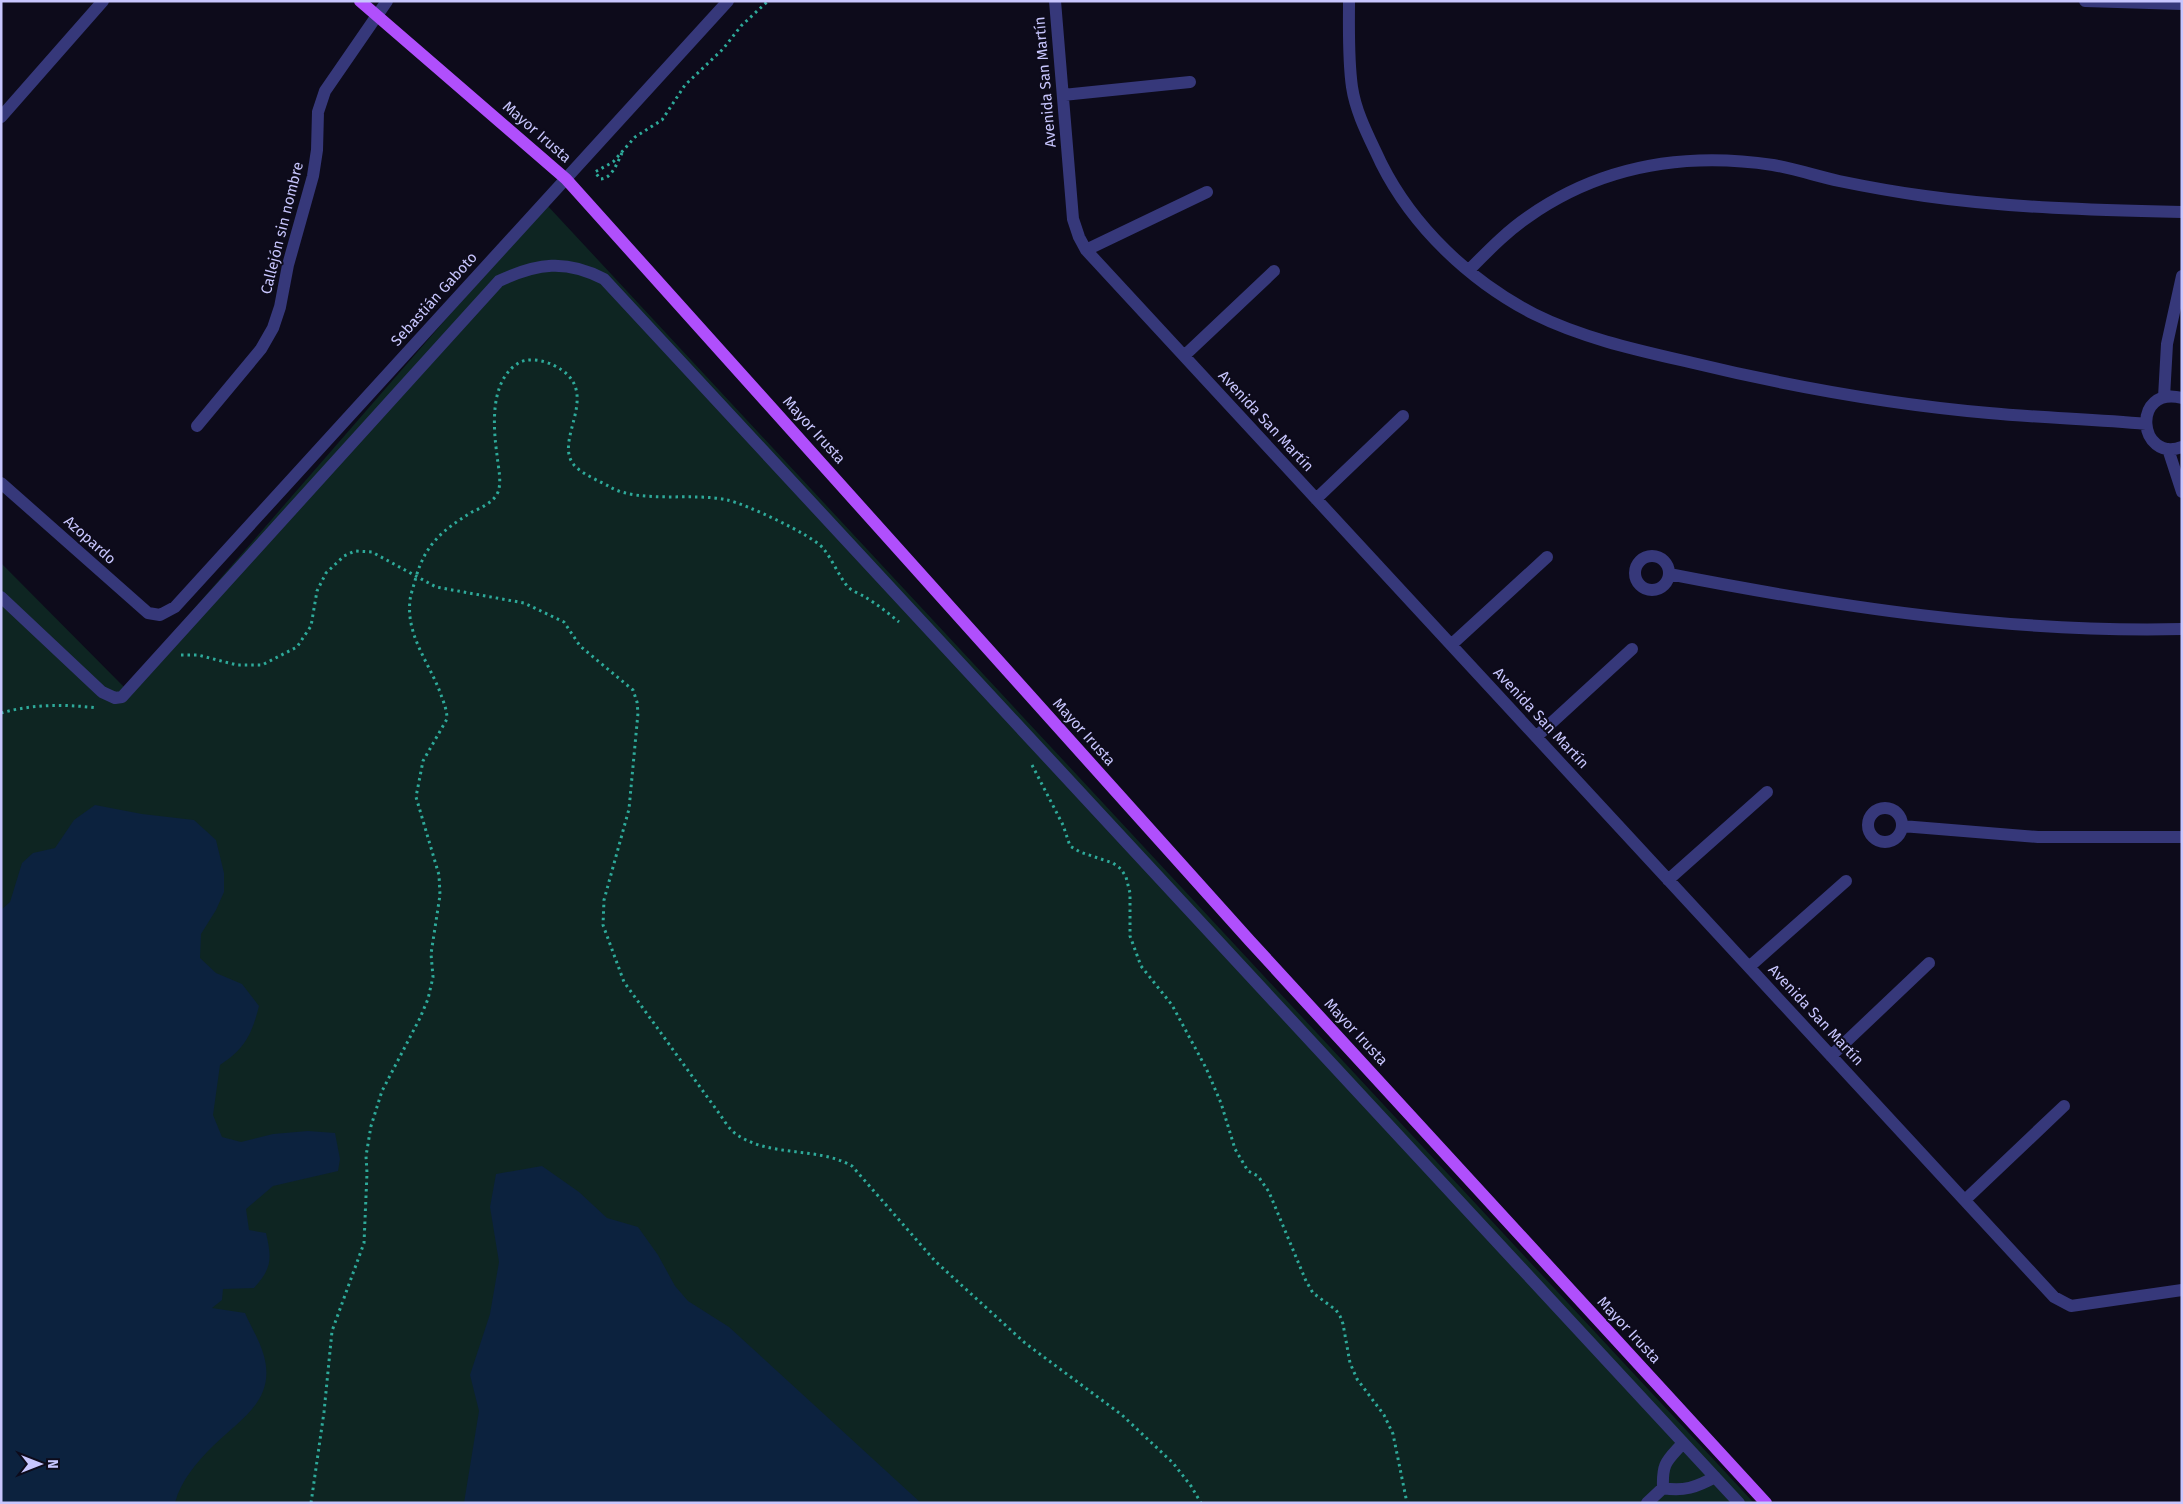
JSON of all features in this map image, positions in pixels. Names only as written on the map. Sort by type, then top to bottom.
[{"type":"main road","name":"Mayor Irusta","points":[[360,1],[566,179],[1250,941],[1766,1503]]},
{"type":"street","points":[[3,112],[103,1]]},
{"type":"street","name":"Callejón sin nombre","points":[[197,426],[261,349],[273,328],[280,307],[288,265],[314,176],[318,112],[325,91],[387,1]]},
{"type":"street","name":"Sebastián Gaboto","points":[[160,615],[175,607],[728,1]]},
{"type":"street","name":"Avenida San Martín","points":[[1055,1],[1073,219],[1086,250],[2054,1297],[2071,1306],[2182,1290]]},
{"type":"street","points":[[1349,1],[1349,49],[1352,89],[1362,122],[1392,184],[1418,221],[1449,253],[1506,297],[1534,314],[1590,336],[1647,352],[1754,378],[1852,396],[2042,418],[2146,424]]},
{"type":"street","points":[[2085,1],[2182,4]]},
{"type":"street","points":[[1063,95],[1190,82]]},
{"type":"street","points":[[1469,270],[1493,246],[1527,217],[1570,191],[1600,178],[1640,166],[1674,162],[1707,160],[1774,166],[1881,189],[1952,200],[2043,208],[2182,212]]},
{"type":"street","points":[[1086,250],[1207,192]]},
{"type":"street","points":[[1,597],[102,692],[115,698],[122,697],[499,282],[521,271],[554,265],[590,272],[604,279],[1739,1503]]},
{"type":"street","points":[[1184,356],[1274,271]]},
{"type":"street","points":[[2164,397],[2167,344],[2182,276]]},
{"type":"street","points":[[2182,398],[2164,397],[2150,407],[2146,424],[2152,441],[2168,449],[2182,447]]},
{"type":"street","points":[[1316,499],[1403,416]]},
{"type":"street","points":[[2168,449],[2182,492]]},
{"type":"street","name":"Azopardo","points":[[1,483],[148,613],[160,615]]},
{"type":"street","points":[[1451,645],[1546,557]]},
{"type":"street","points":[[1669,574],[1759,592],[1886,612],[2064,627],[2182,629]]},
{"type":"street","points":[[1536,737],[1632,648]]},
{"type":"street","points":[[1668,880],[1767,792]]},
{"type":"street","points":[[1902,826],[2046,837],[2182,837]]},
{"type":"street","points":[[1749,967],[1846,881]]},
{"type":"street","points":[[1832,1056],[1929,963]]},
{"type":"street","points":[[1964,1200],[2064,1106]]},
{"type":"street","points":[[1647,1503],[1663,1488],[1662,1469],[1683,1443]]},
{"type":"street","points":[[1663,1488],[1688,1489],[1715,1478]]},
{"type":"path","points":[[622,153],[610,174],[605,179],[600,179],[595,172],[613,162],[635,137],[662,120],[685,85],[722,49],[741,26],[768,1]]},
{"type":"path","points":[[311,1503],[324,1412],[332,1332],[364,1243],[366,1156],[371,1126],[382,1091],[420,1018],[428,998],[433,977],[431,954],[440,895],[438,875],[416,796],[422,761],[448,719],[448,712],[410,626],[410,599],[421,561],[429,546],[441,532],[488,503],[497,494],[500,480],[496,447],[496,395],[501,380],[509,369],[521,360],[536,360],[551,364],[566,372],[575,387],[578,399],[569,443],[570,456],[574,465],[614,489],[630,494],[726,499],[763,515],[821,545],[848,587],[880,607],[902,624]]},
{"type":"path","points":[[177,655],[198,655],[237,665],[262,665],[296,647],[311,626],[317,592],[326,573],[344,556],[355,551],[372,552],[436,587],[524,603],[564,622],[580,646],[633,690],[637,702],[638,713],[629,809],[604,900],[603,925],[624,982],[735,1133],[752,1143],[834,1158],[852,1166],[935,1262],[1025,1343],[1122,1414],[1173,1463],[1191,1486],[1200,1503]]},
{"type":"path","points":[[1,713],[34,706],[73,705],[106,709]]},
{"type":"path","points":[[1026,759],[1033,766],[1063,824],[1070,846],[1080,852],[1113,863],[1122,869],[1126,876],[1130,893],[1130,936],[1140,966],[1172,1005],[1190,1037],[1221,1103],[1234,1149],[1248,1171],[1258,1176],[1269,1192],[1306,1281],[1313,1292],[1336,1310],[1340,1316],[1350,1363],[1357,1379],[1384,1414],[1393,1434],[1407,1503]]},
{"type":"green space","points":[[546,204],[1754,1503],[1,1503],[1,563],[125,688]]},
{"type":"water","points":[[95,805],[142,814],[194,820],[216,840],[224,873],[224,892],[216,910],[201,934],[200,958],[216,973],[242,984],[259,1006],[246,1040],[236,1053],[220,1065],[213,1115],[222,1137],[241,1142],[273,1134],[308,1131],[335,1133],[340,1159],[338,1171],[273,1186],[246,1209],[249,1230],[266,1233],[270,1257],[267,1269],[254,1288],[223,1289],[222,1300],[212,1308],[245,1313],[264,1356],[265,1385],[253,1408],[201,1458],[190,1472],[181,1487],[175,1503],[1,1503],[1,910],[10,902],[22,863],[33,853],[55,848],[74,820]]},
{"type":"water","points":[[542,1166],[579,1192],[607,1218],[638,1227],[658,1255],[675,1286],[688,1301],[729,1327],[921,1503],[464,1503],[479,1411],[470,1375],[490,1314],[499,1262],[490,1207],[496,1174]]}]
